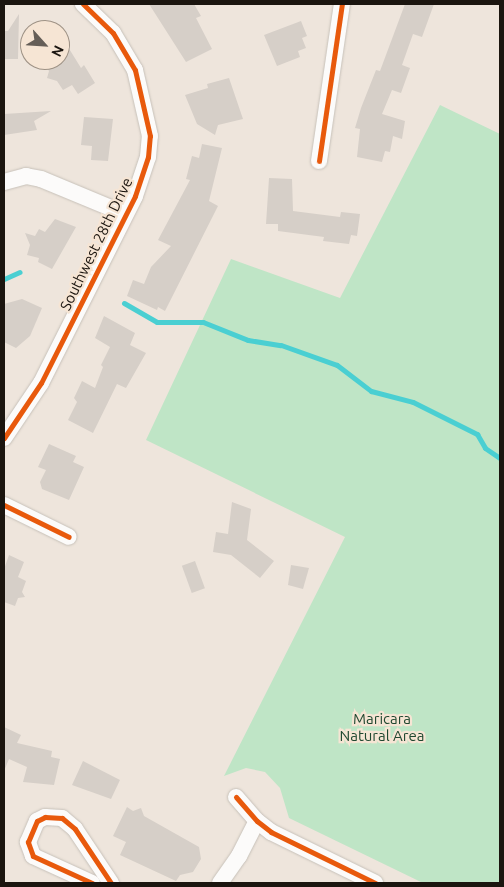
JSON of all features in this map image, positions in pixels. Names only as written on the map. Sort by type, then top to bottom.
[{"type":"street","name":"Southwest 28th Drive","points":[[4,438],[41,383],[143,177],[148,157],[150,136],[141,90],[125,51],[99,17],[83,4]]},
{"type":"street","points":[[319,161],[342,4]]},
{"type":"street","points":[[4,182],[26,176],[41,179],[125,214]]},
{"type":"street","points":[[4,505],[69,537]]},
{"type":"street","points":[[236,797],[256,821],[271,832],[374,883]]},
{"type":"street","points":[[92,883],[33,856],[29,833],[38,821],[45,817],[62,818],[75,829],[111,883]]},
{"type":"street","points":[[220,883],[239,856],[256,821]]},
{"type":"green space","name":"Maricara Natural Area","points":[[440,105],[500,134],[500,883],[423,883],[289,818],[280,788],[265,772],[246,768],[224,776],[345,537],[146,440],[231,259],[340,298]]},
{"type":"building","points":[[149,4],[194,4],[201,16],[196,18],[212,49],[186,62]]},
{"type":"building","points":[[405,4],[434,4],[422,37],[413,34],[402,65],[410,68],[401,93],[392,90],[382,114],[405,121],[402,139],[393,136],[390,152],[385,151],[382,162],[357,157],[360,129],[355,128],[361,108],[376,70],[380,71]]},
{"type":"building","points":[[19,14],[18,59],[4,59],[4,31],[8,31]]},
{"type":"building","points":[[301,21],[307,36],[302,38],[306,48],[298,51],[300,57],[277,66],[264,35]]},
{"type":"building","points":[[70,50],[81,68],[84,65],[95,83],[78,94],[72,85],[63,90],[57,81],[47,78],[49,71],[70,70]]},
{"type":"building","points":[[229,78],[243,119],[218,125],[215,135],[197,124],[185,95],[208,88],[207,84]]},
{"type":"building","points":[[51,111],[34,121],[37,130],[4,135],[4,114]]},
{"type":"building","points":[[84,117],[113,119],[108,161],[91,160],[92,146],[81,145]]},
{"type":"building","points":[[202,144],[222,148],[209,201],[218,206],[165,311],[158,307],[157,310],[127,296],[133,280],[144,284],[151,267],[171,246],[158,240],[190,180],[186,179],[192,156],[199,158]]},
{"type":"building","points":[[269,178],[292,179],[293,211],[340,217],[341,212],[360,214],[357,236],[351,235],[349,244],[323,241],[324,237],[278,231],[278,224],[266,224]]},
{"type":"building","points":[[55,219],[76,227],[52,269],[38,262],[39,258],[27,255],[30,245],[25,233],[35,236],[39,229],[45,232]]},
{"type":"building","points":[[22,299],[42,308],[30,336],[16,348],[4,342],[4,304]]},
{"type":"building","points":[[104,316],[135,333],[130,345],[146,353],[126,388],[117,384],[93,433],[68,420],[77,402],[74,398],[82,381],[95,388],[103,367],[101,365],[110,347],[95,338]]},
{"type":"building","points":[[49,444],[76,456],[73,462],[84,467],[69,500],[42,489],[40,482],[46,470],[38,467]]},
{"type":"building","points":[[232,502],[251,509],[247,540],[274,561],[260,578],[231,555],[213,552],[216,532],[228,534]]},
{"type":"building","points":[[9,555],[24,562],[18,577],[26,581],[22,592],[25,597],[18,598],[15,606],[4,602],[4,569]]},
{"type":"building","points":[[195,561],[205,588],[192,593],[182,566]]},
{"type":"building","points":[[291,565],[309,568],[303,589],[288,585]]},
{"type":"building","points":[[4,727],[21,735],[17,743],[52,751],[51,757],[60,759],[54,785],[23,782],[27,767],[9,759],[4,771]]},
{"type":"building","points":[[83,761],[120,780],[111,799],[72,785]]},
{"type":"building","points":[[127,807],[133,811],[141,808],[144,816],[199,847],[201,859],[193,872],[180,875],[176,881],[120,855],[126,842],[113,836]]},
{"type":"waterway","points":[[4,279],[20,272]]},
{"type":"waterway","points":[[124,303],[157,322],[203,322],[248,340],[281,345],[337,365],[371,391],[413,402],[477,434],[485,448],[500,458]]},
{"type":"cycle path","points":[[4,438],[41,383],[135,196],[148,157],[150,136],[135,70],[113,33],[83,4]]},
{"type":"cycle path","points":[[319,161],[342,4]]},
{"type":"cycle path","points":[[4,505],[69,537]]},
{"type":"cycle path","points":[[236,797],[257,821],[271,832],[375,883]]},
{"type":"cycle path","points":[[92,883],[33,856],[28,842],[37,821],[45,817],[62,818],[75,829],[111,883]]}]
